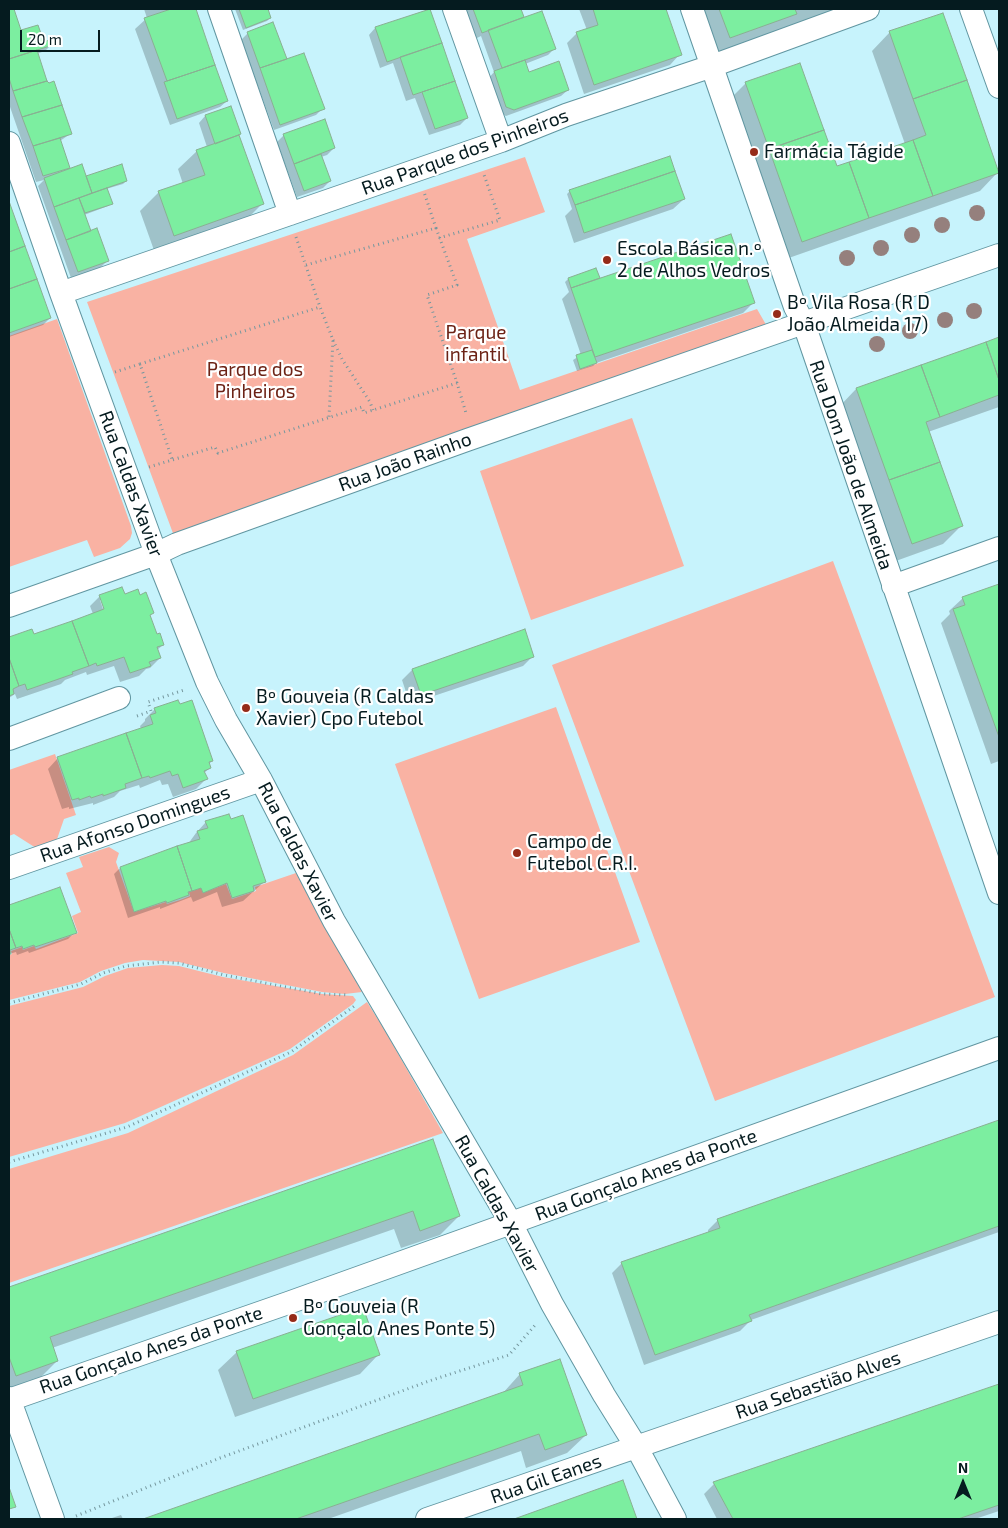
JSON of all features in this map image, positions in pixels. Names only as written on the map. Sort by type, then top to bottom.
[{"type":"street","points":[[218,9],[290,214]]},
{"type":"street","points":[[454,9],[501,141]]},
{"type":"street","name":"Rua Dom João de Almeida","points":[[692,9],[795,307],[804,324],[892,586],[999,893]]},
{"type":"street","name":"Rua Parque dos Pinheiros","points":[[61,293],[476,150],[566,115],[712,66],[868,9]]},
{"type":"street","points":[[970,9],[999,86]]},
{"type":"street","name":"Rua Caldas Xavier","points":[[9,143],[61,293],[156,554],[207,682],[226,720],[261,780],[334,921],[511,1223],[552,1304],[637,1448],[675,1519]]},
{"type":"street","name":"Rua João Rainho","points":[[9,606],[467,440],[999,255]]},
{"type":"street","points":[[892,586],[999,548]]},
{"type":"street","points":[[9,739],[119,698]]},
{"type":"street","name":"Rua Afonso Domingues","points":[[9,868],[261,780]]},
{"type":"street","name":"Rua Gonçalo Anes da Ponte","points":[[9,1399],[288,1303],[999,1048]]},
{"type":"street","name":"Rua Sebastião Alves","points":[[637,1448],[999,1322]]},
{"type":"street","points":[[9,1399],[53,1519]]},
{"type":"street","name":"Rua Gil Eanes","points":[[427,1519],[637,1448]]},
{"type":"path","points":[[439,238],[500,220],[476,150]]},
{"type":"path","points":[[417,170],[456,285],[427,295],[466,409],[467,440]]},
{"type":"path","points":[[290,214],[332,340],[373,410]]},
{"type":"path","points":[[306,265],[436,228]]},
{"type":"path","points":[[93,379],[320,307]]},
{"type":"path","points":[[329,417],[332,340]]},
{"type":"path","points":[[140,364],[172,459]]},
{"type":"path","points":[[127,474],[215,447],[218,453],[362,406],[364,413],[457,382]]},
{"type":"path","points":[[9,1003],[81,984],[103,973],[126,966],[161,962],[179,963],[224,975],[322,994],[345,995],[374,992]]},
{"type":"path","points":[[9,1162],[127,1127],[291,1052],[374,992]]},
{"type":"path","points":[[68,1519],[229,1454],[429,1381],[509,1356],[552,1304]]},
{"type":"green space","name":"Parque dos Pinheiros","points":[[525,157],[545,212],[467,239],[520,390],[757,309],[772,335],[177,544],[87,302]]},
{"type":"green space","points":[[57,319],[132,533],[130,539],[120,548],[94,557],[87,540],[9,567],[9,336]]},
{"type":"green space","points":[[632,418],[684,566],[531,620],[480,471]]},
{"type":"green space","points":[[833,561],[995,997],[715,1101],[552,665]]},
{"type":"green space","name":"Campo de Futebol C.R.I.","points":[[556,707],[640,942],[479,999],[395,764]]},
{"type":"green space","points":[[55,754],[76,815],[64,819],[56,842],[36,848],[14,834],[9,836],[9,770]]},
{"type":"green space","points":[[109,847],[119,853],[116,862],[134,912],[166,902],[167,904],[180,900],[190,896],[189,892],[201,888],[203,893],[226,884],[232,899],[256,891],[255,887],[296,873],[362,992],[345,994],[322,992],[224,973],[179,962],[143,960],[125,963],[101,971],[80,982],[9,1000],[9,955],[12,954],[11,951],[22,947],[23,950],[34,946],[36,949],[78,933],[72,916],[81,912],[66,873],[83,867],[79,857]]},
{"type":"green space","points":[[162,965],[179,966],[223,977],[322,994],[353,996],[356,1000],[290,1049],[125,1123],[9,1157],[9,1006],[83,987],[105,976],[128,968]]},
{"type":"green space","points":[[367,1002],[443,1133],[9,1283],[9,1169],[128,1133],[293,1055]]},
{"type":"building","points":[[9,9],[14,9],[21,30],[38,25],[44,42],[52,39],[53,45],[9,59]]},
{"type":"building","points":[[171,9],[196,9],[215,65],[167,81],[144,18]]},
{"type":"building","points":[[239,9],[268,9],[271,18],[246,28]]},
{"type":"building","points":[[430,9],[442,43],[387,62],[375,27]]},
{"type":"building","points":[[473,9],[521,9],[524,17],[482,33]]},
{"type":"building","points":[[593,9],[666,9],[682,55],[594,85],[576,32],[598,25]]},
{"type":"building","points":[[719,9],[795,9],[797,14],[730,38]]},
{"type":"building","points":[[542,11],[556,49],[502,68],[488,30]]},
{"type":"building","points":[[943,13],[967,80],[913,99],[889,31]]},
{"type":"building","points":[[273,22],[287,59],[260,68],[247,32]]},
{"type":"building","points":[[442,43],[455,81],[413,95],[400,57]]},
{"type":"building","points":[[37,50],[47,81],[13,91],[9,78],[9,59]]},
{"type":"building","points":[[304,53],[325,109],[280,125],[260,68]]},
{"type":"building","points":[[525,60],[529,72],[559,61],[569,90],[514,110],[506,107],[494,71]]},
{"type":"building","points":[[800,63],[824,130],[769,149],[745,82]]},
{"type":"building","points":[[215,65],[228,101],[177,119],[164,82]]},
{"type":"building","points":[[967,80],[999,173],[933,196],[913,140],[926,135],[913,99]]},
{"type":"building","points":[[47,81],[49,83],[54,81],[62,105],[22,117],[13,91]]},
{"type":"building","points":[[455,81],[468,118],[435,129],[422,92]]},
{"type":"building","points":[[62,105],[72,134],[33,146],[22,117]]},
{"type":"building","points":[[231,106],[241,134],[215,144],[205,115]]},
{"type":"building","points":[[325,119],[335,148],[294,164],[283,134]]},
{"type":"building","points":[[824,130],[837,166],[849,162],[869,218],[802,242],[769,149]]},
{"type":"building","points":[[239,135],[264,204],[174,236],[158,191],[205,175],[196,150]]},
{"type":"building","points":[[60,138],[70,168],[43,176],[33,146]]},
{"type":"building","points":[[913,140],[933,196],[869,218],[849,162]]},
{"type":"building","points":[[321,154],[331,181],[304,191],[294,164]]},
{"type":"building","points":[[670,156],[675,171],[575,205],[569,190]]},
{"type":"building","points":[[82,164],[92,193],[54,207],[44,178]]},
{"type":"building","points":[[122,164],[127,181],[92,193],[86,176]]},
{"type":"building","points":[[675,171],[685,199],[584,233],[575,205]]},
{"type":"building","points":[[107,188],[113,204],[85,213],[79,198]]},
{"type":"building","points":[[79,198],[91,231],[66,240],[54,207]]},
{"type":"building","points":[[9,205],[25,246],[9,252]]},
{"type":"building","points":[[97,228],[109,261],[78,272],[66,240]]},
{"type":"building","points":[[731,234],[755,303],[595,357],[571,288]]},
{"type":"building","points":[[25,246],[37,279],[9,289],[9,252]]},
{"type":"building","points":[[596,268],[600,278],[571,288],[568,278]]},
{"type":"building","points":[[37,279],[51,318],[9,333],[9,289]]},
{"type":"building","points":[[999,337],[999,380],[986,342]]},
{"type":"building","points":[[986,342],[999,380],[999,395],[940,417],[921,365]]},
{"type":"building","points":[[592,350],[597,363],[580,369],[576,355]]},
{"type":"building","points":[[921,365],[940,417],[926,422],[940,462],[889,480],[856,388]]},
{"type":"building","points":[[940,462],[963,526],[912,544],[889,480]]},
{"type":"building","points":[[999,584],[999,737],[953,609],[965,605],[962,597]]},
{"type":"building","points":[[122,587],[125,594],[138,589],[140,595],[146,592],[154,613],[150,615],[157,634],[160,633],[164,645],[157,647],[161,658],[149,662],[151,666],[130,673],[124,657],[97,666],[96,663],[89,666],[72,621],[104,609],[99,595]]},
{"type":"building","points":[[72,621],[89,666],[72,672],[73,674],[27,690],[25,684],[19,686],[9,658],[9,637],[32,629],[34,634]]},
{"type":"building","points":[[525,629],[534,657],[421,695],[412,669]]},
{"type":"building","points":[[9,658],[19,686],[13,689],[14,694],[9,696]]},
{"type":"building","points":[[178,700],[180,704],[192,700],[213,761],[209,762],[211,768],[204,771],[208,779],[183,788],[178,774],[172,776],[170,771],[150,778],[149,776],[142,778],[126,733],[153,724],[150,715],[156,713],[154,708]]},
{"type":"building","points":[[126,733],[142,778],[125,784],[126,788],[103,796],[103,794],[91,798],[90,796],[79,800],[79,798],[72,800],[57,757]]},
{"type":"building","points":[[229,814],[231,819],[243,815],[266,882],[253,886],[254,891],[232,898],[227,883],[203,893],[201,888],[192,891],[177,846],[200,839],[197,831],[208,828],[205,821]]},
{"type":"building","points":[[177,846],[192,891],[188,892],[189,895],[167,903],[166,901],[134,912],[120,867]]},
{"type":"building","points":[[60,887],[77,933],[35,947],[34,945],[23,949],[22,946],[16,948],[9,929],[9,905]]},
{"type":"building","points":[[9,929],[16,948],[10,950],[11,954],[9,954]]},
{"type":"building","points":[[999,1120],[999,1226],[749,1315],[752,1321],[655,1355],[621,1262],[720,1228],[717,1219]]},
{"type":"building","points":[[433,1139],[460,1216],[420,1231],[413,1211],[50,1337],[58,1361],[16,1376],[9,1357],[9,1287]]},
{"type":"building","points":[[363,1307],[380,1355],[253,1399],[236,1351]]},
{"type":"building","points":[[560,1359],[587,1435],[545,1450],[539,1434],[296,1519],[143,1519],[523,1385],[519,1373]]},
{"type":"building","points":[[999,1384],[999,1505],[958,1519],[733,1519],[713,1482]]},
{"type":"building","points":[[623,1480],[637,1519],[514,1519]]},
{"type":"building","points":[[9,1487],[16,1507],[9,1509]]},
{"type":"place","name":"Farmácia Tágide","points":[[754,152]]},
{"type":"place","name":"Escola Básica n.º 2 de Alhos Vedros","points":[[607,260]]},
{"type":"place","name":"Bº Vila Rosa (R D João Almeida 17)","points":[[777,314]]},
{"type":"place","name":"Bº Gouveia (R Caldas Xavier) Cpo Futebol","points":[[246,708]]},
{"type":"place","name":"Campo de Futebol C.R.I.","points":[[517,853]]},
{"type":"place","name":"Bº Gouveia (R Gonçalo Anes Ponte 5)","points":[[293,1318]]},
{"type":"park label","name":"Parque infantil","points":[[476,344]]}]
